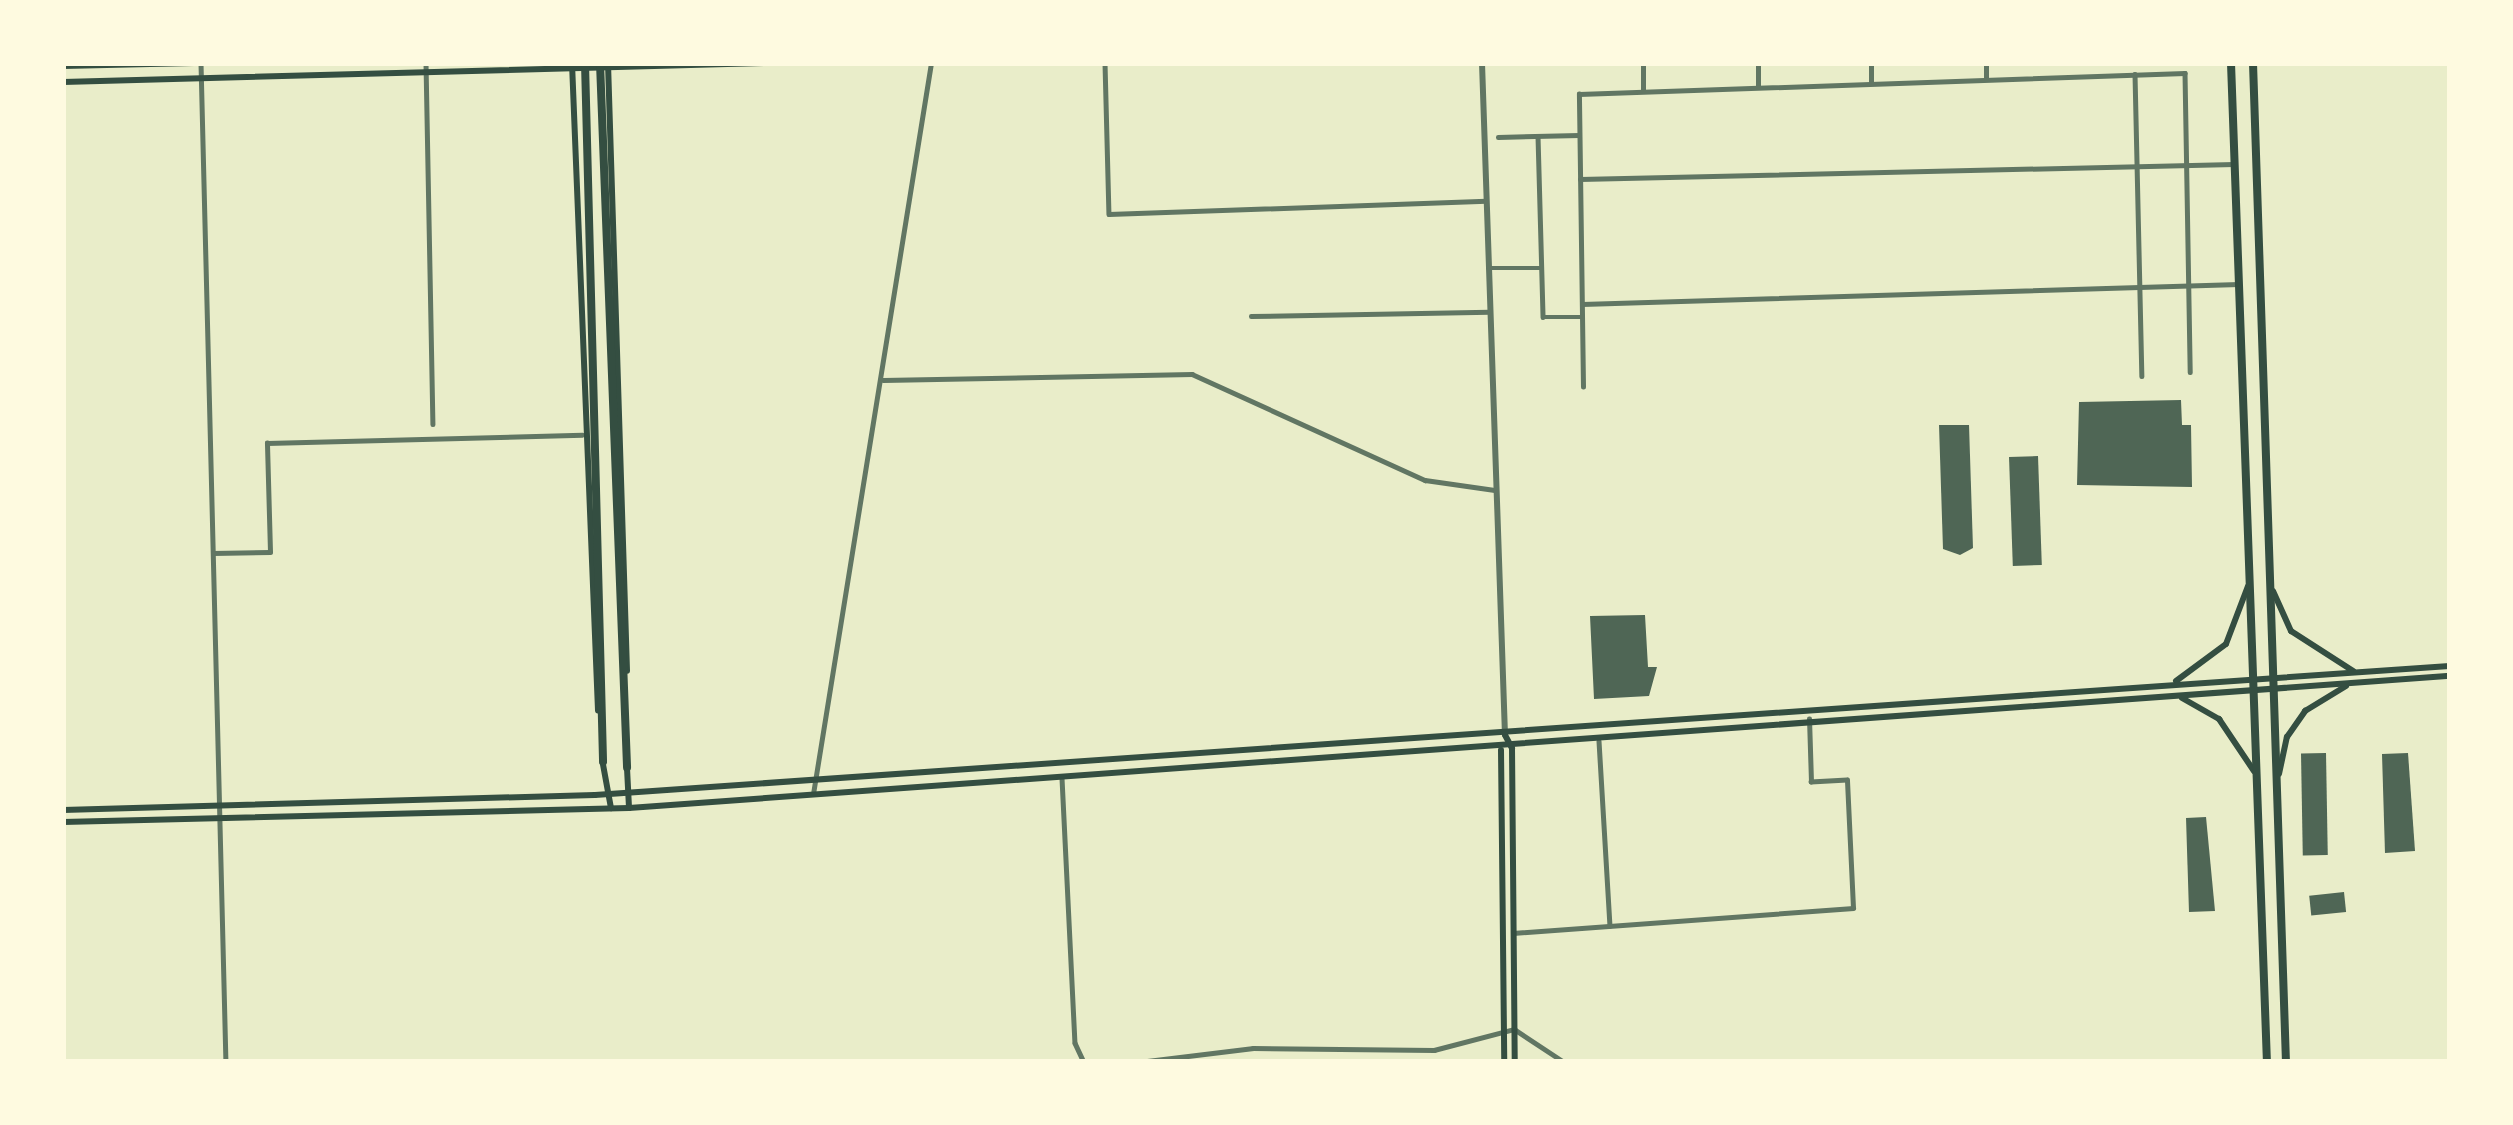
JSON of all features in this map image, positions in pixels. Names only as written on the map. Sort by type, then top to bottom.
[{"type":"main road","points":[[63,66],[197,63]]},
{"type":"main road","points":[[63,82],[426,68],[765,63]]},
{"type":"main road","points":[[2230,63],[2267,1062]]},
{"type":"main road","points":[[2253,63],[2286,1062]]},
{"type":"main road","points":[[576,64],[582,435],[603,762],[611,808]]},
{"type":"main road","points":[[576,64],[601,582],[603,762]]},
{"type":"main road","points":[[605,64],[616,580],[629,808]]},
{"type":"main road","points":[[605,64],[627,767]]},
{"type":"main road","points":[[2173,682],[2226,644],[2251,577]]},
{"type":"main road","points":[[2271,584],[2291,631],[2358,677]]},
{"type":"main road","points":[[63,823],[629,808],[1512,748],[1809,719],[2255,692],[2450,666]]},
{"type":"main road","points":[[63,810],[629,792],[1504,735],[2173,682],[2450,676]]},
{"type":"main road","points":[[2276,784],[2287,737],[2305,711],[2358,677]]},
{"type":"main road","points":[[2178,697],[2219,719],[2258,778]]},
{"type":"main road","points":[[1504,735],[1512,748],[1515,1062]]},
{"type":"main road","points":[[1504,735],[1504,1062]]},
{"type":"street","points":[[197,63],[226,1062]]},
{"type":"street","points":[[813,794],[931,63]]},
{"type":"street","points":[[1105,63],[1109,214],[1486,201]]},
{"type":"street","points":[[1482,63],[1504,735]]},
{"type":"street","points":[[1643,63],[1643,92]]},
{"type":"street","points":[[1758,63],[1758,88]]},
{"type":"street","points":[[1871,63],[1871,83]]},
{"type":"street","points":[[1986,80],[1987,63]]},
{"type":"street","points":[[426,68],[433,424]]},
{"type":"street","points":[[1583,387],[1579,94],[2135,74],[2185,73],[2189,372]]},
{"type":"street","points":[[2135,74],[2142,376]]},
{"type":"street","points":[[1498,136],[1579,135]]},
{"type":"street","points":[[1538,136],[1543,317],[1582,317]]},
{"type":"street","points":[[1580,179],[2234,164]]},
{"type":"street","points":[[1488,268],[1542,268]]},
{"type":"street","points":[[1582,304],[2239,284]]},
{"type":"street","points":[[1251,316],[1489,312]]},
{"type":"street","points":[[881,380],[1192,374],[1425,480],[1494,490]]},
{"type":"street","points":[[212,553],[270,551],[267,443],[582,435]]},
{"type":"street","points":[[1513,933],[1853,908],[1847,780],[1811,782],[1809,719]]},
{"type":"street","points":[[1599,741],[1610,926]]},
{"type":"street","points":[[1062,778],[1075,1043],[1084,1062]]},
{"type":"street","points":[[1139,1062],[1253,1048],[1434,1050],[1503,1031],[1514,1031],[1564,1062]]},
{"type":"building","points":[[2181,400],[2182,425],[2191,425],[2192,487],[2077,485],[2079,402]]},
{"type":"building","points":[[1939,425],[1969,425],[1973,548],[1960,555],[1943,549]]},
{"type":"building","points":[[2038,456],[2042,565],[2013,566],[2009,457]]},
{"type":"building","points":[[1645,615],[1648,667],[1657,667],[1649,696],[1594,699],[1590,616]]},
{"type":"building","points":[[2301,753],[2326,753],[2328,855],[2303,855]]},
{"type":"building","points":[[2408,753],[2415,851],[2385,853],[2382,754]]},
{"type":"building","points":[[2206,817],[2215,911],[2189,912],[2186,818]]},
{"type":"building","points":[[2344,892],[2346,912],[2311,916],[2309,896]]}]
